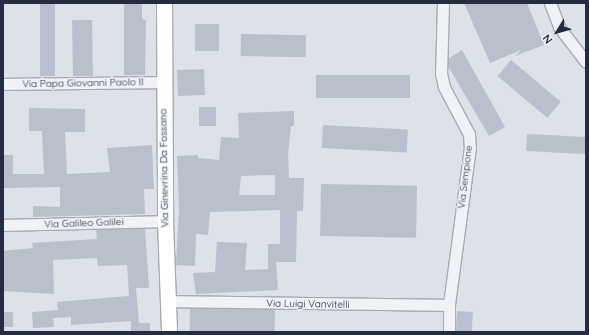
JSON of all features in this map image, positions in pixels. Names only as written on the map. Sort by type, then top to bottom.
[{"type":"street","name":"Via Ginevrina Da Fossano","points":[[164,3],[164,221],[169,332]]},
{"type":"street","name":"Via Sempione","points":[[443,3],[441,73],[444,87],[469,134],[470,147],[449,305],[449,332]]},
{"type":"street","points":[[550,3],[559,27],[586,62]]},
{"type":"street","name":"Via Papa Giovanni Paolo II","points":[[3,84],[163,82]]},
{"type":"street","name":"Via Galileo Galilei","points":[[3,226],[164,221]]},
{"type":"street","name":"Via Luigi Vanvitelli","points":[[168,300],[315,304],[449,305]]},
{"type":"building","points":[[40,3],[55,3],[55,76],[40,76]]},
{"type":"building","points":[[124,3],[142,3],[142,19],[146,20],[145,75],[124,75]]},
{"type":"building","points":[[464,3],[527,3],[544,45],[515,56],[521,50],[490,63]]},
{"type":"building","points":[[72,20],[92,20],[93,76],[73,76]]},
{"type":"building","points":[[195,24],[219,24],[219,51],[195,51]]},
{"type":"building","points":[[241,34],[306,35],[306,57],[241,56]]},
{"type":"building","points":[[462,50],[505,127],[489,136],[448,66],[448,59]]},
{"type":"building","points":[[511,60],[561,102],[547,118],[498,76]]},
{"type":"building","points":[[204,69],[205,95],[178,96],[177,70]]},
{"type":"building","points":[[316,75],[410,75],[410,98],[316,98]]},
{"type":"building","points":[[199,107],[216,107],[216,126],[199,126]]},
{"type":"building","points":[[29,108],[85,109],[85,132],[65,132],[67,174],[110,172],[107,148],[152,145],[154,189],[144,189],[145,214],[33,217],[33,206],[60,207],[60,187],[3,188],[3,155],[13,155],[13,174],[44,174],[42,131],[29,131]]},
{"type":"building","points":[[294,111],[294,126],[291,126],[288,154],[289,178],[304,178],[303,211],[297,211],[296,262],[276,262],[278,290],[196,294],[193,273],[215,272],[217,242],[247,243],[245,270],[268,269],[268,244],[280,244],[280,210],[210,212],[208,235],[196,234],[195,266],[176,265],[179,209],[177,156],[198,155],[198,158],[219,160],[221,137],[239,138],[238,113]],"holes":[[[275,175],[275,195],[239,195],[241,176]]]},
{"type":"building","points":[[323,125],[408,129],[407,152],[322,148]]},
{"type":"building","points":[[527,134],[586,137],[585,154],[526,151]]},
{"type":"building","points":[[321,184],[417,186],[416,238],[320,236]]},
{"type":"building","points":[[145,228],[149,288],[136,288],[139,323],[150,323],[150,332],[131,332],[131,321],[71,325],[71,317],[53,318],[54,327],[33,328],[32,312],[58,310],[57,302],[129,296],[127,265],[98,266],[97,258],[53,260],[54,294],[3,291],[3,251],[33,248],[32,243],[97,239],[96,230]]},
{"type":"building","points":[[190,308],[275,309],[275,332],[190,332]]},
{"type":"building","points":[[457,311],[473,312],[472,332],[456,332]]},
{"type":"building","points":[[3,312],[13,312],[13,327],[3,327]]}]
